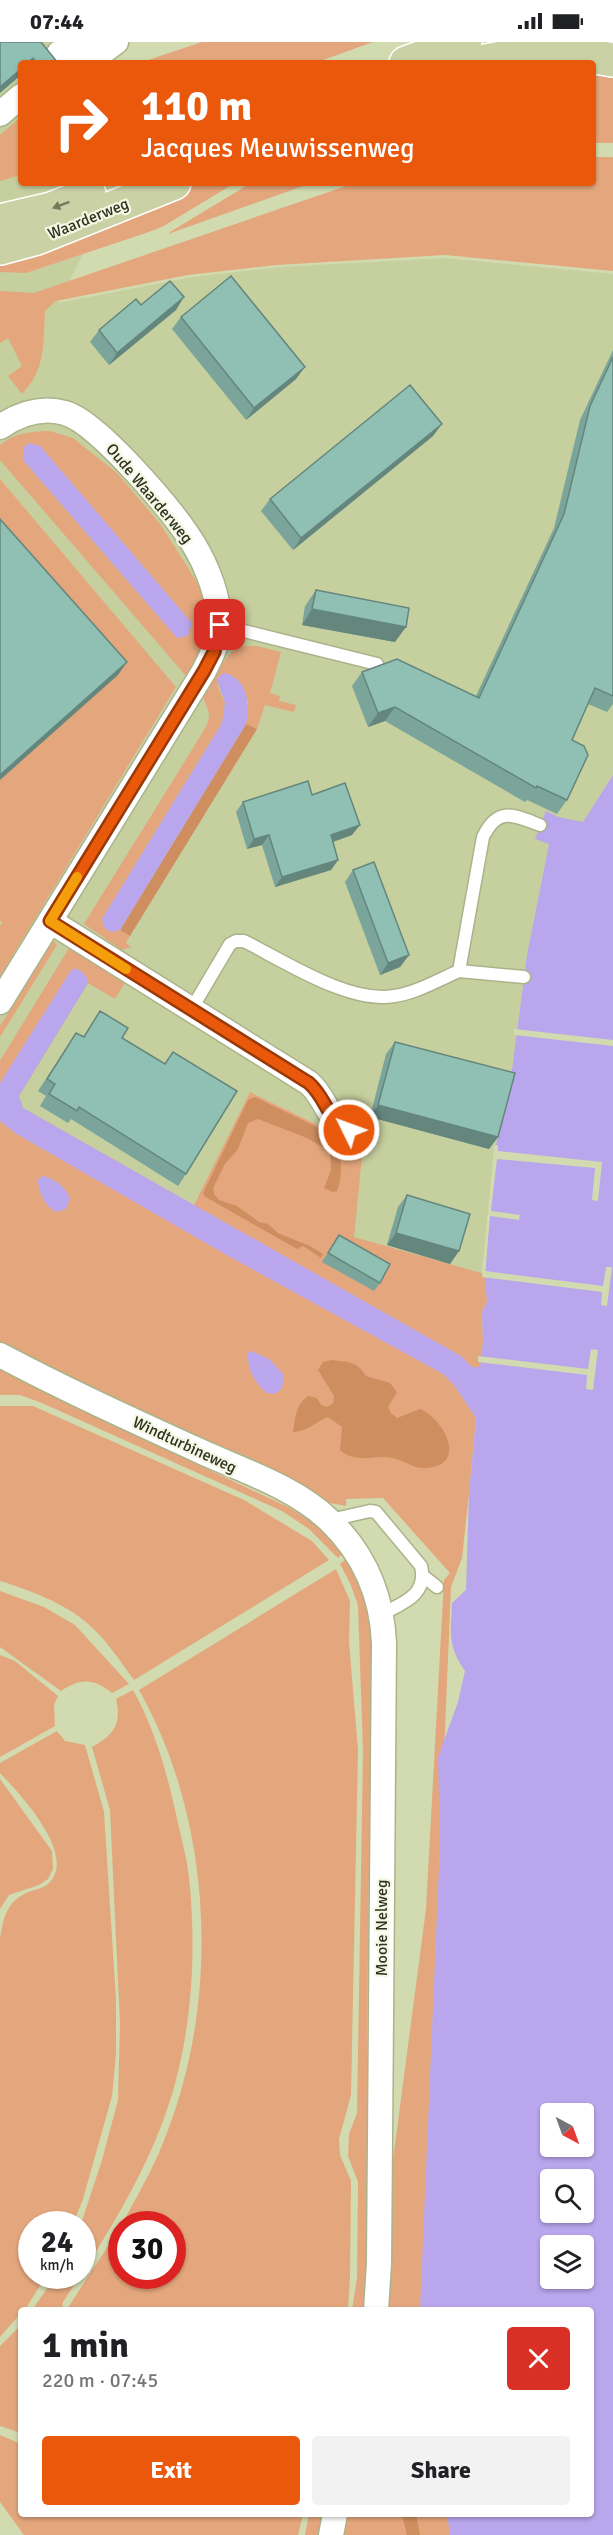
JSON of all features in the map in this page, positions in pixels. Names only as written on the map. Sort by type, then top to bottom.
[{"type":"main road","points":[[414,60],[465,42]]},
{"type":"main road","points":[[492,60],[550,53],[613,60]]},
{"type":"main road","name":"Waarderweg","points":[[0,222],[51,209],[108,186]]},
{"type":"main road","name":"Waarderweg","points":[[0,248],[59,230],[167,186]]},
{"type":"street","points":[[56,53],[104,51],[116,42]]},
{"type":"street","points":[[0,114],[18,99]]},
{"type":"street","name":"Oude Waarderweg","points":[[0,427],[28,412],[54,410],[67,413],[89,426],[105,440],[187,534],[211,583],[220,625]]},
{"type":"street","points":[[0,1002],[204,671],[214,652],[220,625]]},
{"type":"street","points":[[50,921],[309,1083],[320,1092],[333,1120],[349,1130]]},
{"type":"street","name":"Windturbineweg","points":[[0,1355],[284,1491],[318,1510],[330,1520],[356,1551]]},
{"type":"street","name":"Mooie Nelweg","points":[[356,1551],[375,1589],[382,1614],[384,1664],[380,2264],[376,2307]]},
{"type":"street","points":[[331,2535],[334,2517]]},
{"type":"lane","points":[[220,625],[377,664]]},
{"type":"lane","points":[[459,971],[483,837],[490,822],[502,815],[517,816],[540,825]]},
{"type":"lane","points":[[191,1010],[230,944],[236,941],[244,941],[345,991],[369,997],[394,996],[422,988],[459,971],[524,977]]},
{"type":"lane","points":[[330,1520],[376,1512],[421,1566],[423,1576],[418,1593],[408,1601],[382,1614]]},
{"type":"lane","points":[[423,1576],[437,1587]]},
{"type":"shaded area","points":[[0,42],[94,42],[31,60],[18,60],[18,186],[117,186],[58,303],[193,277],[281,267],[444,258],[613,274],[613,775],[583,822],[549,844],[527,955],[510,1085],[494,1153],[482,1273],[353,1237],[363,1147],[250,1092],[195,1205],[0,1095]]},
{"type":"shaded area","points":[[202,42],[373,42],[323,60],[148,60]]},
{"type":"shaded area","points":[[596,72],[613,74],[613,143],[596,143]]},
{"type":"shaded area","points":[[18,120],[18,176],[0,181],[0,135]]},
{"type":"shaded area","points":[[596,157],[613,157],[613,271],[445,255],[277,265],[188,275],[56,301],[45,311],[42,356],[30,385],[22,394],[8,376],[22,366],[8,338],[0,343],[0,291],[34,293],[346,186],[596,186]]},
{"type":"shaded area","points":[[187,186],[230,186],[162,227],[146,233],[26,273],[0,272],[0,255],[47,242]]},
{"type":"shaded area","points":[[246,186],[304,186],[168,234]]},
{"type":"shaded area","points":[[50,431],[73,438],[117,473],[161,525],[200,587],[207,621],[206,633],[203,645],[186,676],[0,460],[0,445],[12,437]],"holes":[[[23,448],[177,638],[23,460]]]},
{"type":"shaded area","points":[[29,443],[40,446],[192,623],[188,636],[177,638],[23,460],[23,448]]},
{"type":"shaded area","points":[[0,479],[176,687],[0,976],[0,926],[2,922],[0,921]]},
{"type":"shaded area","points":[[246,646],[257,646],[281,652],[270,693],[280,696],[279,701],[296,705],[294,712],[265,705],[257,729],[246,724],[248,700],[217,685],[225,703],[222,723],[102,919],[104,927],[111,932],[120,930],[130,936],[126,943],[131,947],[122,950],[84,924],[206,727],[209,712],[204,695],[208,686],[230,654]]},
{"type":"shaded area","points":[[225,673],[239,681],[246,693],[248,708],[246,724],[120,930],[111,932],[104,927],[102,919],[222,723],[225,703],[217,680],[221,674]]},
{"type":"shaded area","points":[[246,724],[257,729],[130,936],[120,930]]},
{"type":"shaded area","points":[[613,775],[613,2535],[450,2535],[447,2517],[594,2517],[594,2307],[420,2307],[440,1844],[438,1757],[458,1702],[465,1671],[455,1654],[451,1638],[451,1623],[452,1603],[466,1590],[469,1494],[476,1418],[454,1385],[443,1374],[230,1257],[15,1133],[0,1121],[0,1083],[70,972],[75,968],[86,975],[88,983],[19,1096],[23,1108],[461,1356],[472,1367],[480,1367],[483,1342],[482,1312],[487,1302],[485,1279],[494,1153],[510,1085],[527,955],[549,844],[535,839],[546,811],[558,817],[583,822]]},
{"type":"shaded area","points":[[54,941],[57,945],[0,1037],[0,1026]]},
{"type":"shaded area","points":[[69,948],[126,981],[115,999],[88,983],[19,1096],[23,1108],[194,1205],[250,1092],[363,1147],[354,1237],[485,1274],[487,1302],[482,1312],[483,1342],[469,1494],[462,1558],[451,1587],[423,2251],[430,2307],[388,2307],[392,2167],[426,1909],[444,1580],[450,1573],[383,1498],[346,1499],[346,1506],[325,1502],[0,1342],[0,1061]]},
{"type":"shaded area","points":[[255,1097],[329,1133],[337,1145],[341,1160],[341,1176],[337,1191],[333,1192],[324,1188],[331,1170],[330,1151],[307,1138],[258,1119],[248,1123],[238,1149],[225,1164],[213,1188],[214,1194],[219,1200],[237,1206],[259,1222],[268,1224],[278,1233],[310,1246],[323,1254],[321,1258],[303,1246],[297,1249],[204,1196],[203,1193],[248,1100]]},
{"type":"shaded area","points":[[42,1176],[55,1181],[65,1190],[70,1198],[66,1209],[56,1212],[45,1202],[38,1185],[38,1180]]},
{"type":"shaded area","points":[[251,1351],[269,1359],[284,1375],[282,1389],[274,1394],[267,1393],[259,1385],[249,1365],[248,1353]]},
{"type":"shaded area","points":[[332,1360],[352,1363],[359,1367],[366,1376],[390,1383],[397,1392],[388,1407],[397,1418],[420,1409],[436,1420],[447,1438],[449,1448],[448,1456],[443,1463],[421,1468],[393,1458],[353,1457],[340,1450],[342,1427],[328,1417],[307,1429],[293,1432],[298,1408],[308,1396],[317,1398],[321,1405],[327,1407],[333,1403],[334,1396],[318,1370],[323,1362]]},
{"type":"shaded area","points":[[0,1368],[67,1403],[288,1507],[314,1523],[343,1553],[338,1558],[309,1529],[282,1511],[42,1403],[20,1395],[0,1395]]},
{"type":"shaded area","points":[[0,1406],[33,1406],[244,1500],[312,1541],[329,1560],[134,1680],[100,1636],[78,1616],[46,1598],[0,1581]]},
{"type":"shaded area","points":[[346,1559],[367,1594],[372,1624],[367,2034],[370,2257],[366,2307],[352,2307],[357,2278],[358,2182],[348,2156],[349,2134],[357,2113],[363,1751],[358,1605],[340,1564]]},
{"type":"shaded area","points":[[336,1569],[350,1601],[349,1642],[358,1750],[351,2095],[339,2139],[340,2155],[351,2181],[348,2307],[69,2307],[80,2289],[96,2289],[96,2264],[108,2246],[108,2289],[186,2289],[186,2211],[129,2211],[159,2153],[182,2089],[194,2031],[201,1973],[201,1914],[195,1855],[183,1797],[164,1742],[139,1690]]},
{"type":"shaded area","points":[[0,1591],[44,1607],[75,1625],[129,1684],[112,1693],[93,1682],[81,1682],[61,1691],[0,1647]]},
{"type":"shaded area","points":[[0,1655],[15,1661],[58,1696],[54,1705],[55,1726],[0,1757]]},
{"type":"shaded area","points":[[133,1690],[148,1722],[170,1789],[189,1877],[192,1979],[182,2055],[168,2106],[149,2156],[120,2211],[108,2211],[108,2232],[96,2251],[96,2211],[85,2211],[118,2100],[120,2024],[110,1810],[92,1747],[111,1733],[117,1722],[116,1699]]},
{"type":"shaded area","points":[[57,1731],[65,1741],[85,1745],[104,1812],[116,1999],[116,2054],[112,2096],[78,2211],[18,2211],[18,2289],[38,2289],[27,2307],[18,2307],[18,2316],[0,2337],[0,1939],[4,1918],[10,1907],[19,1897],[47,1885],[55,1873],[56,1859],[52,1843],[43,1826],[0,1773],[0,1763]]},
{"type":"shaded area","points":[[0,1779],[52,1851],[53,1869],[48,1879],[39,1885],[9,1895],[0,1909]]},
{"type":"shaded area","points":[[47,2289],[72,2289],[62,2307],[34,2307]]},
{"type":"shaded area","points":[[18,2328],[18,2432],[0,2426],[0,2346]]},
{"type":"shaded area","points":[[0,2435],[18,2443],[18,2517],[302,2517],[298,2535],[24,2535],[0,2502]]},
{"type":"shaded area","points":[[308,2517],[323,2517],[319,2535],[305,2535]]},
{"type":"shaded area","points":[[346,2517],[456,2517],[459,2535],[342,2535]]},
{"type":"shaded area","points":[[403,2517],[417,2517],[420,2535],[407,2535]]},
{"type":"pier","points":[[514,1029],[613,1040],[613,1046],[514,1035]]},
{"type":"pier","points":[[494,1145],[498,1145],[498,1151],[602,1162],[598,1201],[592,1200],[595,1168],[497,1159],[491,1211],[520,1215],[519,1220],[490,1216],[485,1271],[603,1286],[606,1267],[612,1267],[607,1306],[601,1305],[602,1292],[482,1277]]},
{"type":"pier","points":[[591,1349],[598,1350],[593,1390],[586,1389],[587,1375],[478,1362],[478,1356],[588,1369]]},
{"type":"building","points":[[0,42],[41,42],[56,60],[35,60],[33,58],[18,60],[18,72],[0,87]]},
{"type":"building","points":[[231,276],[305,367],[254,408],[181,317]]},
{"type":"building","points":[[170,281],[184,297],[117,353],[99,330],[136,299],[141,305]]},
{"type":"building","points":[[613,357],[613,696],[595,688],[572,740],[584,746],[588,755],[567,800],[537,786],[536,788],[395,707],[378,713],[362,672],[397,659],[479,698],[564,514],[590,406]]},
{"type":"building","points":[[410,385],[442,424],[301,538],[270,499]]},
{"type":"building","points":[[0,519],[127,662],[0,775]]},
{"type":"building","points":[[316,590],[409,608],[406,627],[312,609]]},
{"type":"building","points":[[308,781],[312,795],[345,783],[360,825],[331,835],[338,860],[282,877],[269,835],[254,839],[243,802]]},
{"type":"building","points":[[374,862],[409,955],[388,963],[353,870]]},
{"type":"building","points":[[100,1011],[128,1028],[122,1038],[165,1064],[173,1052],[237,1091],[186,1174],[79,1107],[77,1111],[49,1094],[55,1084],[47,1079],[76,1033],[84,1037]]},
{"type":"building","points":[[395,1042],[515,1073],[498,1137],[378,1105]]},
{"type":"building","points":[[407,1195],[470,1214],[459,1251],[396,1233]]},
{"type":"building","points":[[339,1235],[390,1264],[380,1283],[328,1253]]},
{"type":"slow traffic","points":[[77,877],[50,921],[126,969]]},
{"type":"route","points":[[220,625],[214,652],[204,671],[50,921],[309,1083],[320,1092],[333,1120],[349,1130]]}]
